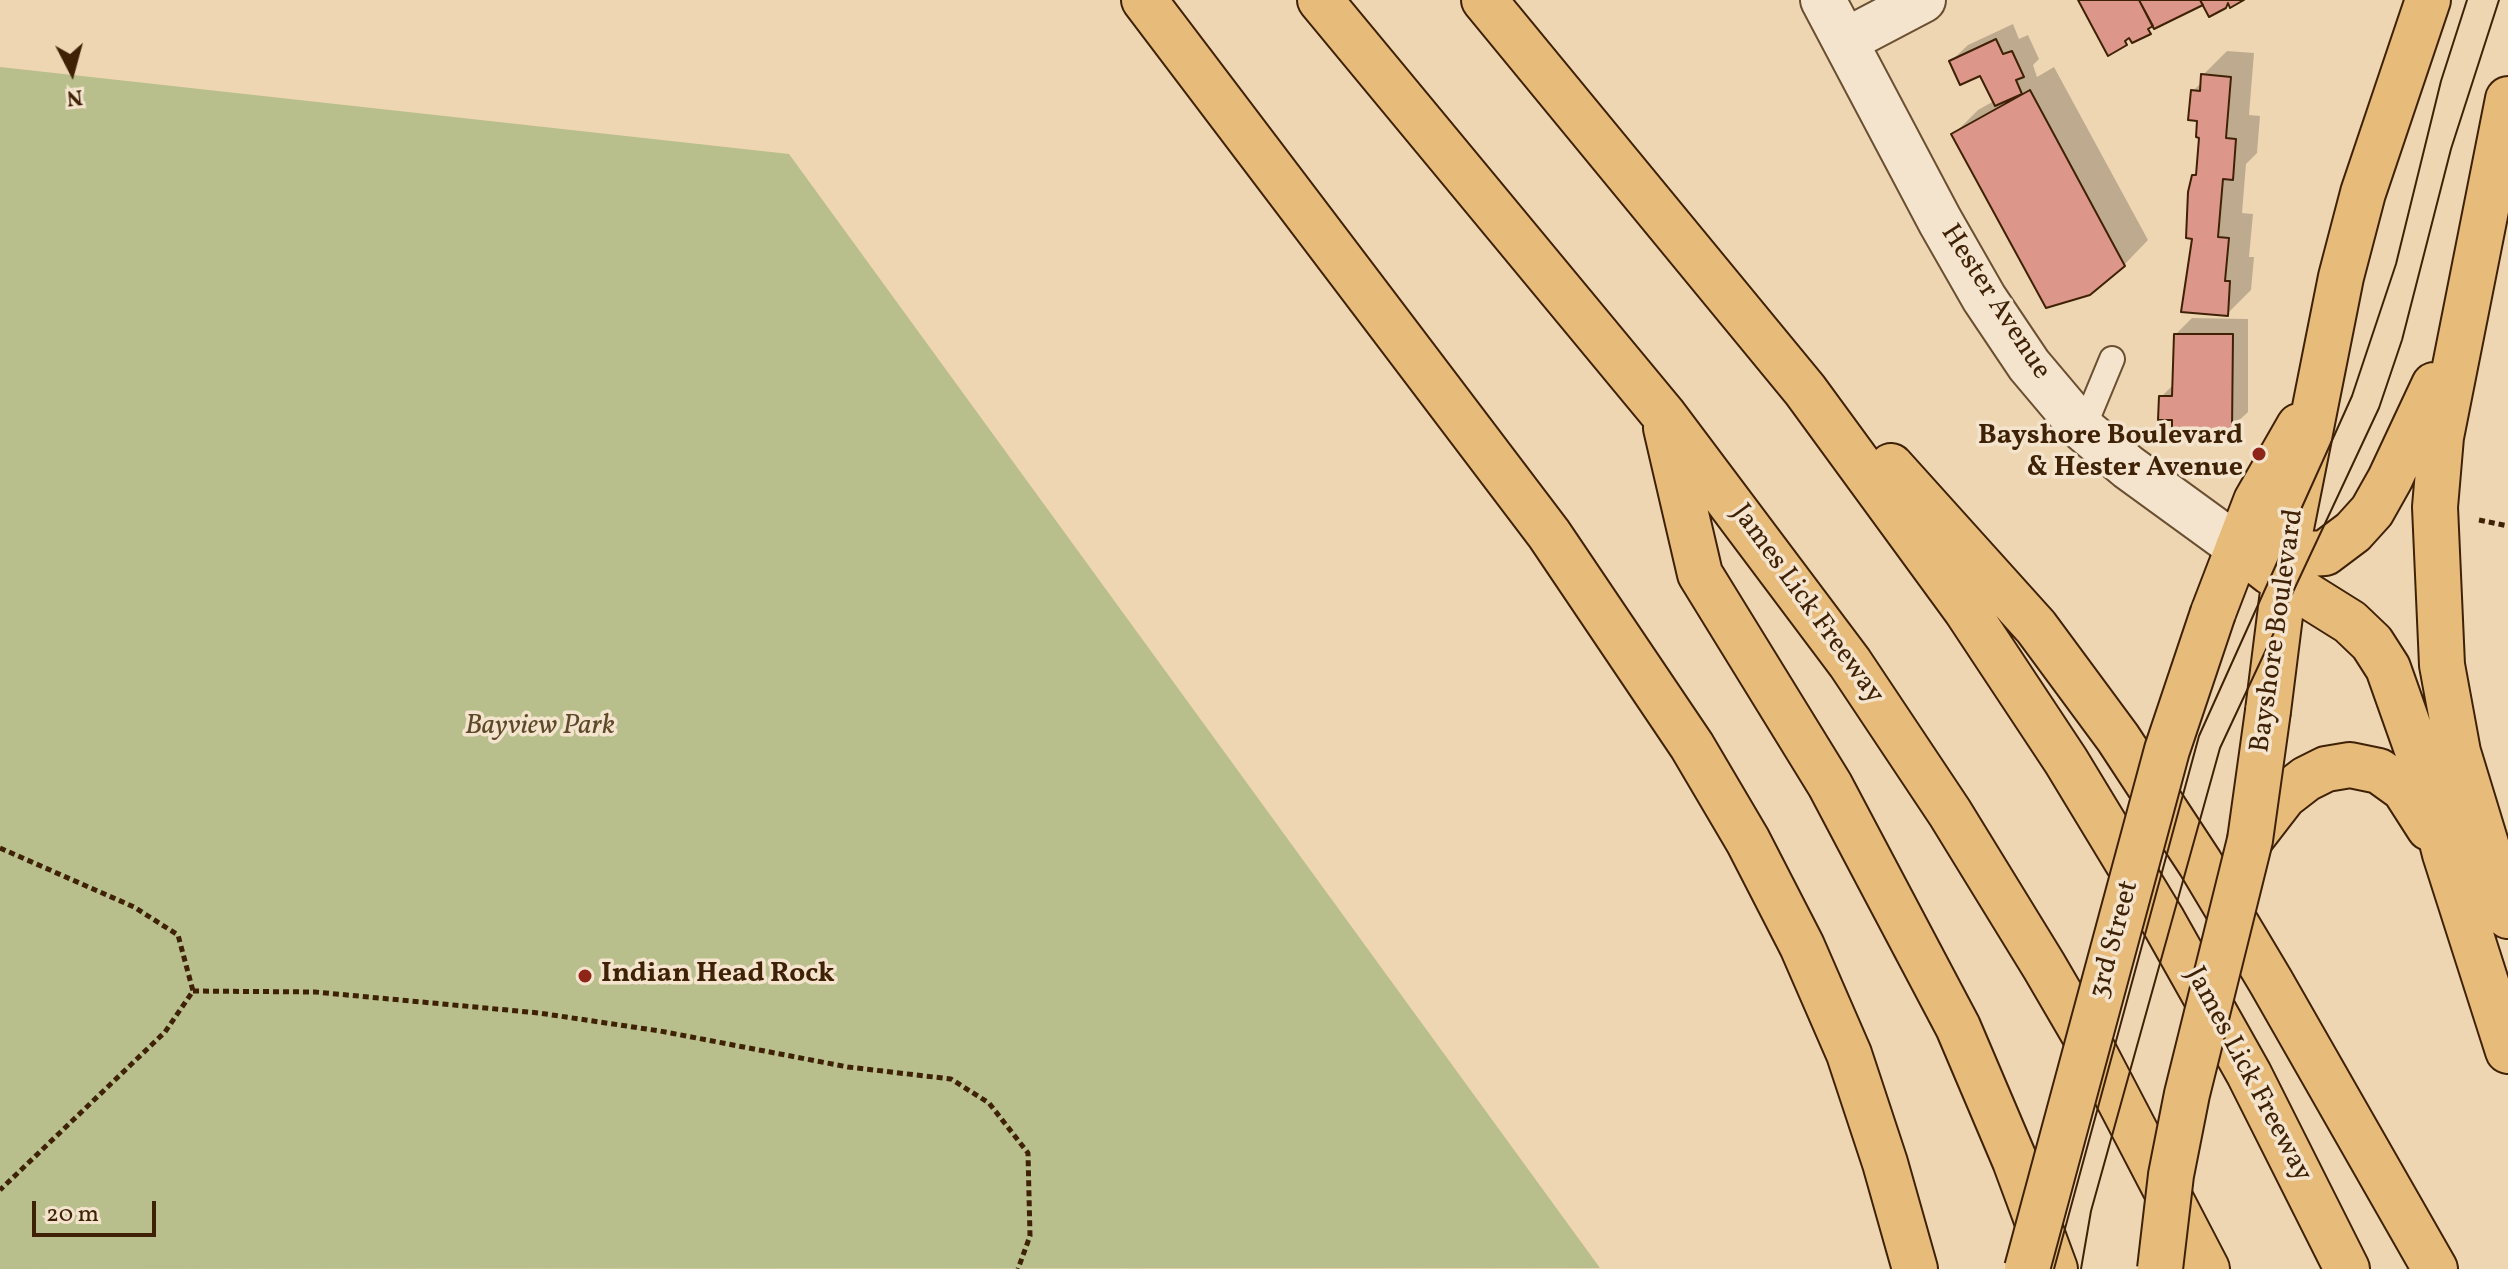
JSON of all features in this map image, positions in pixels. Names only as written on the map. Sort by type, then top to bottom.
[{"type":"main road","points":[[1144,0],[1549,534],[1692,746],[1748,841],[1802,946],[1849,1054],[1885,1163],[1915,1269]]},
{"type":"main road","name":"James Lick Freeway","points":[[1320,0],[1663,414],[1800,593],[1950,813],[2093,1050],[2207,1269]]},
{"type":"main road","name":"James Lick Freeway","points":[[1484,0],[1748,319],[1913,535],[2066,761],[2163,921],[2249,1074],[2347,1269]]},
{"type":"main road","name":"Bayshore Boulevard","points":[[2160,1269],[2171,1175],[2187,1094],[2250,840],[2287,568],[2341,277],[2363,193],[2428,0]]},
{"type":"main road","points":[[2508,99],[2441,437],[2435,507],[2442,665],[2458,752],[2508,916]]},
{"type":"main road","points":[[2287,568],[2325,553],[2353,532],[2372,511],[2414,431],[2464,313]]},
{"type":"main road","points":[[1748,319],[1941,518],[2036,627],[2118,738],[2200,863],[2435,1269]]},
{"type":"main road","name":"3rd Street","points":[[2027,1269],[2167,750],[2213,613],[2256,501],[2318,392]]},
{"type":"main road","points":[[1663,414],[1700,574],[1785,707],[1914,941],[1964,1041],[2015,1161],[2055,1269]]},
{"type":"main road","points":[[2238,547],[2287,568],[2372,643],[2388,668],[2422,764],[2445,854],[2508,1051]]},
{"type":"main road","points":[[2250,840],[2284,796],[2306,779],[2326,769],[2350,765],[2379,771],[2404,789],[2445,854]]},
{"type":"street","name":"Hester Avenue","points":[[1823,0],[1984,298],[2029,365],[2083,429],[2128,467],[2238,547]]},
{"type":"street","points":[[1845,41],[1923,0]]},
{"type":"lane","points":[[2083,429],[2112,359]]},
{"type":"path","points":[[2478,520],[2508,526]]},
{"type":"path","points":[[0,848],[134,907],[178,935],[193,991],[165,1032],[0,1190]]},
{"type":"path","points":[[193,991],[315,992],[539,1013],[660,1031],[848,1067],[951,1079],[989,1103],[1028,1153],[1030,1236],[1018,1269]]},
{"type":"green space","name":"Bayview Park","points":[[0,67],[789,154],[1600,1268],[0,1269]]},
{"type":"building","points":[[2078,0],[2139,0],[2153,26],[2148,29],[2151,34],[2132,43],[2129,38],[2125,41],[2127,45],[2108,56]]},
{"type":"building","points":[[2139,0],[2200,0],[2203,5],[2154,29]]},
{"type":"building","points":[[2200,0],[2244,0],[2230,8],[2228,3],[2226,8],[2209,17]]},
{"type":"building","points":[[1996,39],[2003,54],[2012,51],[2024,77],[2016,80],[2022,94],[1995,106],[1980,76],[1960,85],[1949,61]]},
{"type":"building","points":[[2201,74],[2231,77],[2226,138],[2236,139],[2233,180],[2223,179],[2218,237],[2229,238],[2225,281],[2230,281],[2228,316],[2181,312],[2192,239],[2186,238],[2188,192],[2192,175],[2196,175],[2199,138],[2196,137],[2197,121],[2188,120],[2191,90],[2200,91]]},
{"type":"building","points":[[2030,90],[2125,266],[2090,295],[2046,308],[1951,134]]},
{"type":"building","points":[[2174,334],[2233,334],[2232,430],[2172,430],[2172,420],[2158,420],[2159,396],[2172,396]]},
{"type":"tram line","points":[[2054,1269],[2199,736],[2352,396],[2396,264],[2441,81],[2467,0]]},
{"type":"tram line","points":[[2081,1269],[2091,1211],[2220,748],[2379,408],[2402,340],[2451,149],[2499,0]]},
{"type":"place","name":"Bayshore Boulevard & Hester Avenue","points":[[2259,454]]},
{"type":"place","name":"Indian Head Rock","points":[[585,976]]}]
